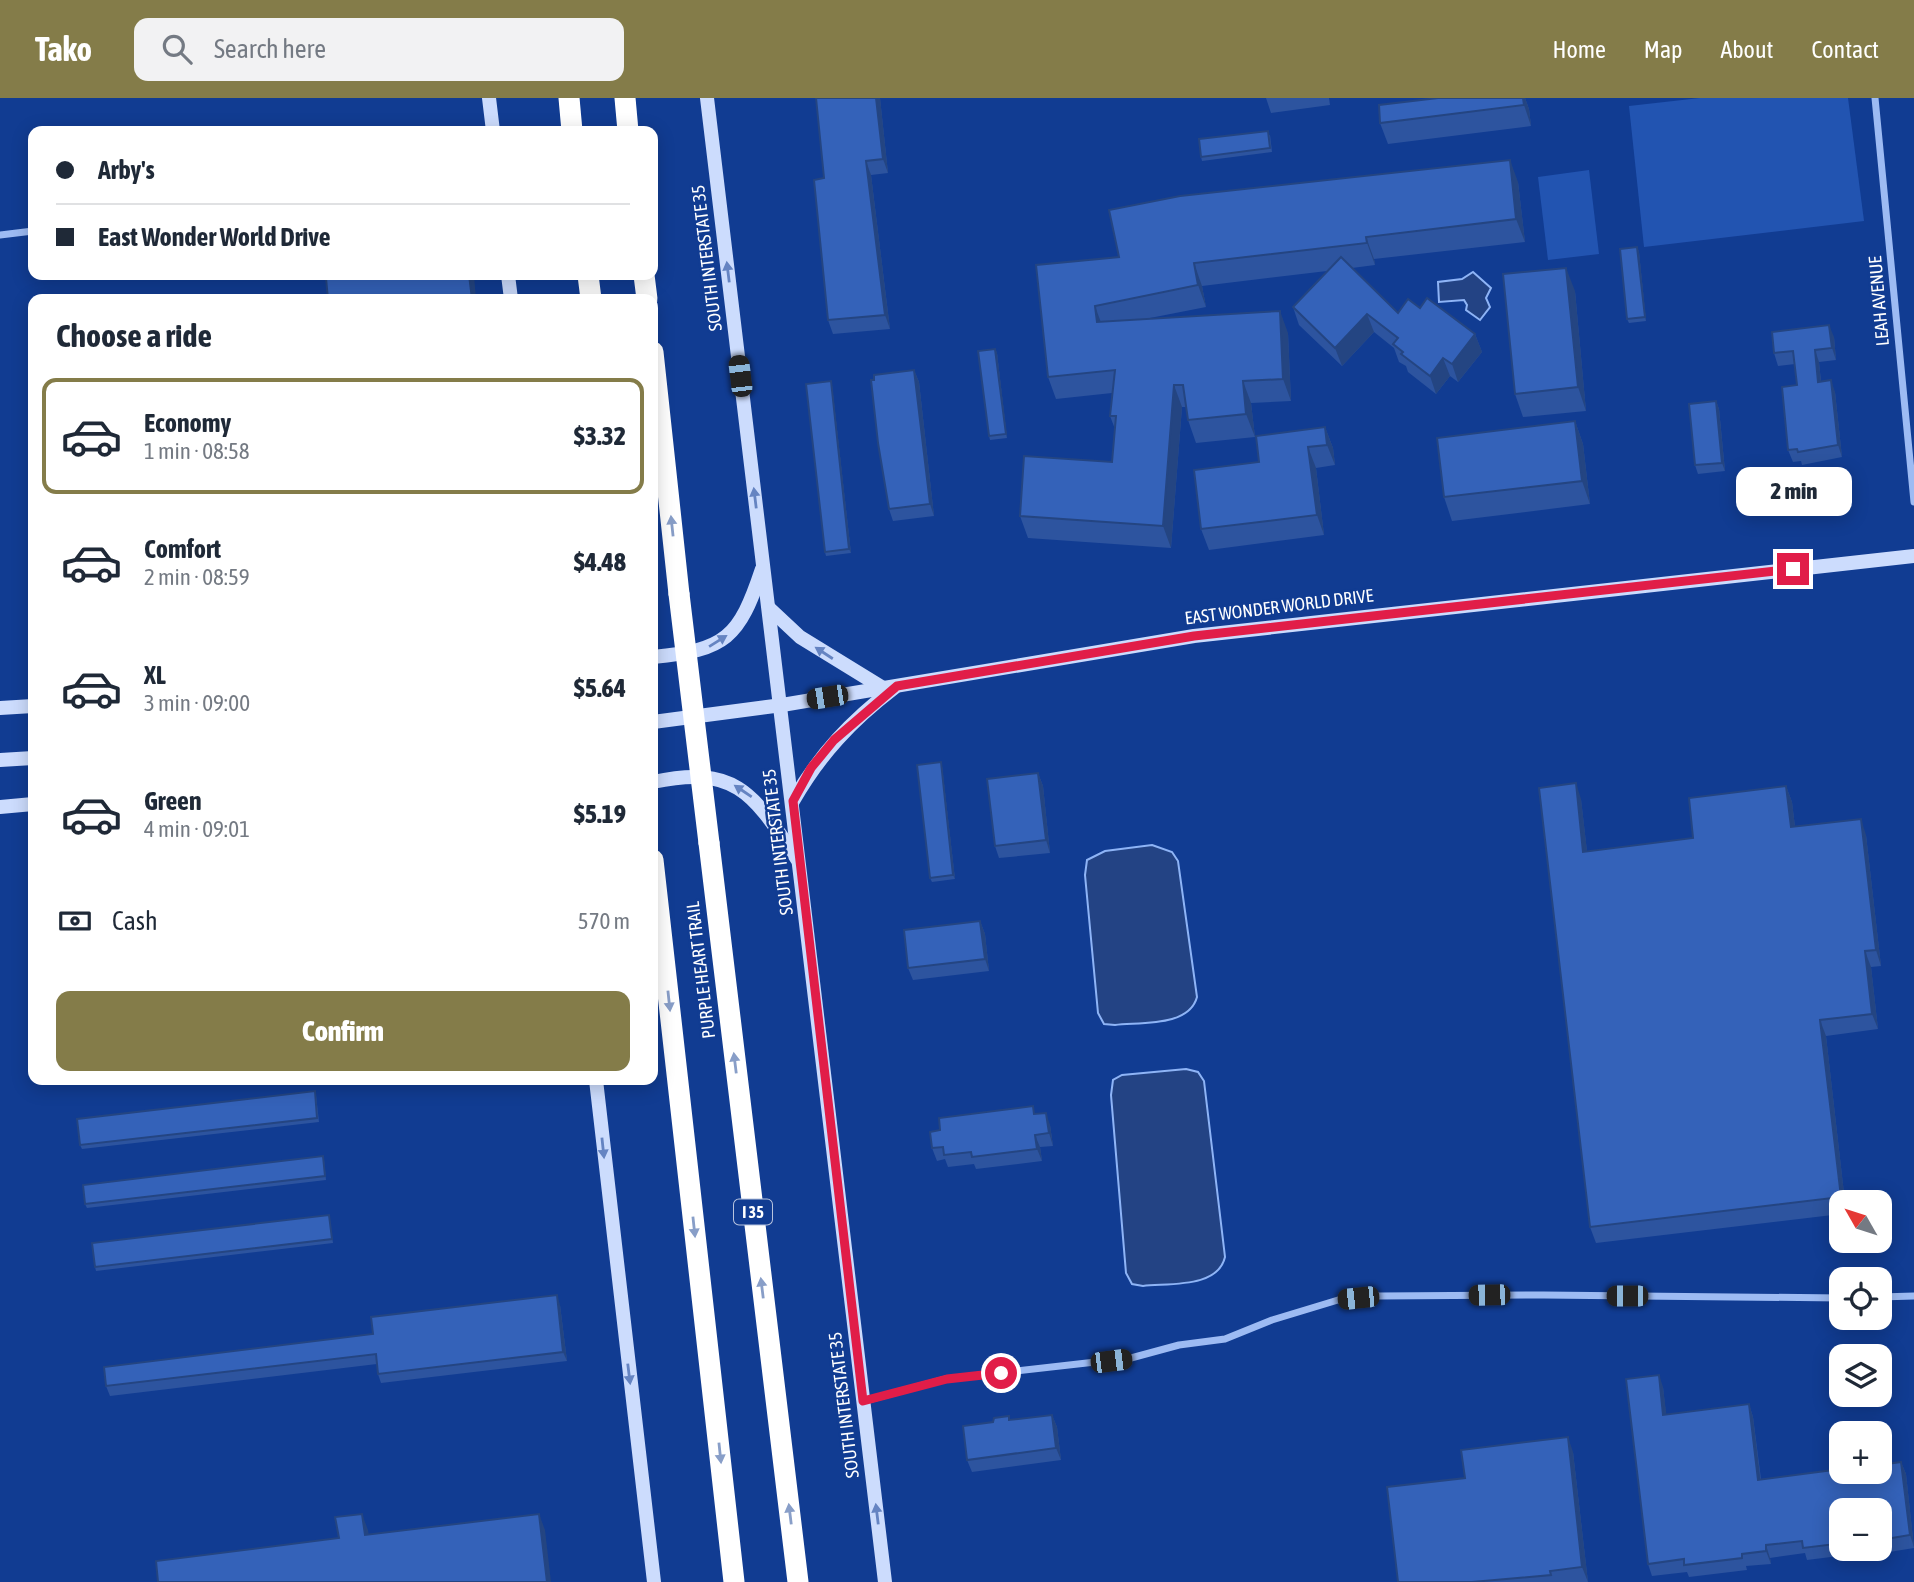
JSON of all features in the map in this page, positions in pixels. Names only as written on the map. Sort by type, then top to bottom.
[{"type":"highway","points":[[569,98],[572,126]]},
{"type":"highway","points":[[625,98],[628,126]]},
{"type":"highway","name":"PURPLE HEART TRAIL","points":[[658,399],[679,594],[798,1582]]},
{"type":"highway","name":"PURPLE HEART TRAIL","points":[[658,905],[734,1582]]},
{"type":"main road","points":[[489,98],[492,126]]},
{"type":"main road","name":"SOUTH INTERSTATE 35","points":[[707,98],[782,705],[885,1582]]},
{"type":"main road","name":"EAST WONDER WORLD DRIVE","points":[[658,721],[782,705],[1194,636],[1914,556]]},
{"type":"main road","points":[[658,656],[693,653],[716,645],[737,627],[750,603],[763,565]]},
{"type":"main road","points":[[769,608],[800,638],[890,687],[834,740],[811,768],[793,801]]},
{"type":"main road","points":[[0,708],[28,706]]},
{"type":"main road","points":[[0,760],[28,758]]},
{"type":"main road","points":[[658,781],[693,777],[719,778],[736,786],[767,814],[800,863]]},
{"type":"main road","points":[[0,807],[28,804]]},
{"type":"main road","points":[[597,1085],[654,1582]]},
{"type":"street","name":"LEAH AVENUE","points":[[1875,98],[1914,502]]},
{"type":"street","points":[[0,235],[28,232]]},
{"type":"street","points":[[863,1401],[947,1379],[1131,1358],[1179,1345],[1225,1339],[1272,1320],[1338,1300],[1379,1296],[1530,1295],[1829,1298]]},
{"type":"street","points":[[1892,1297],[1914,1296]]},
{"type":"shaded area","points":[[1700,98],[1848,98],[1864,221],[1644,247],[1629,106]]},
{"type":"shaded area","points":[[1589,170],[1599,254],[1548,260],[1538,177]]},
{"type":"shaded area","points":[[1473,272],[1491,288],[1486,298],[1490,307],[1480,320],[1466,310],[1464,300],[1439,302],[1438,282],[1462,279]]},
{"type":"shaded area","points":[[1152,845],[1172,852],[1178,861],[1197,997],[1192,1007],[1174,1018],[1150,1023],[1104,1024],[1098,1013],[1085,875],[1087,860],[1105,851]]},
{"type":"shaded area","points":[[1186,1069],[1198,1072],[1204,1081],[1225,1257],[1221,1267],[1203,1279],[1179,1284],[1132,1284],[1126,1273],[1111,1095],[1113,1080],[1122,1075]]},
{"type":"building","points":[[816,98],[876,98],[883,159],[866,161],[885,315],[828,320],[814,180],[824,178]]},
{"type":"building","points":[[1438,98],[1523,98],[1524,105],[1380,123],[1379,105]]},
{"type":"building","points":[[1268,131],[1270,148],[1201,157],[1199,139]]},
{"type":"building","points":[[1510,160],[1516,219],[1366,237],[1367,243],[1194,263],[1198,285],[1095,306],[1097,322],[1280,311],[1283,379],[1243,381],[1246,414],[1188,420],[1183,385],[1174,385],[1163,526],[1020,516],[1024,456],[1112,462],[1116,416],[1110,416],[1115,370],[1048,377],[1036,265],[1119,257],[1109,210],[1180,196]]},
{"type":"building","points":[[1637,247],[1645,317],[1627,319],[1620,249]]},
{"type":"building","points":[[1341,257],[1398,313],[1408,299],[1420,308],[1427,298],[1475,334],[1452,364],[1443,358],[1430,376],[1401,354],[1403,352],[1393,344],[1398,338],[1367,314],[1335,348],[1293,307]]},
{"type":"building","points":[[1566,268],[1578,387],[1515,394],[1503,274]]},
{"type":"building","points":[[326,280],[470,280],[471,294],[328,294]]},
{"type":"building","points":[[1829,325],[1832,348],[1815,350],[1818,382],[1831,380],[1838,445],[1798,452],[1797,449],[1788,450],[1782,387],[1797,385],[1793,351],[1774,353],[1772,332]]},
{"type":"building","points":[[995,349],[1006,434],[989,436],[978,351]]},
{"type":"building","points":[[914,370],[930,504],[889,509],[871,380],[874,380],[874,375]]},
{"type":"building","points":[[831,381],[849,549],[825,552],[806,384]]},
{"type":"building","points":[[1716,401],[1722,463],[1695,465],[1689,404]]},
{"type":"building","points":[[1575,421],[1582,481],[1444,497],[1437,438]]},
{"type":"building","points":[[1325,427],[1327,445],[1308,447],[1317,515],[1201,529],[1194,470],[1259,462],[1256,436]]},
{"type":"building","points":[[941,762],[953,875],[930,878],[917,765]]},
{"type":"building","points":[[1038,773],[1046,840],[995,846],[987,779]]},
{"type":"building","points":[[1576,783],[1583,852],[1693,838],[1689,798],[1786,786],[1791,827],[1861,819],[1876,950],[1865,951],[1872,1014],[1820,1020],[1840,1190],[1829,1190],[1829,1198],[1590,1227],[1539,788]]},
{"type":"building","points":[[980,921],[985,959],[908,968],[904,930]]},
{"type":"building","points":[[315,1091],[317,1118],[80,1145],[77,1119]]},
{"type":"building","points":[[1033,1106],[1034,1114],[1046,1113],[1049,1133],[1035,1135],[1037,1149],[972,1157],[971,1152],[944,1155],[943,1147],[932,1148],[930,1132],[940,1130],[939,1118]]},
{"type":"building","points":[[323,1156],[325,1176],[85,1204],[83,1185]]},
{"type":"building","points":[[329,1215],[332,1239],[95,1267],[92,1243]]},
{"type":"building","points":[[557,1295],[563,1352],[378,1374],[376,1354],[106,1386],[104,1367],[373,1334],[371,1317]]},
{"type":"building","points":[[1659,1375],[1663,1415],[1749,1404],[1758,1480],[1829,1471],[1829,1484],[1892,1484],[1892,1463],[1901,1462],[1910,1535],[1892,1538],[1892,1498],[1829,1498],[1829,1545],[1803,1548],[1802,1541],[1766,1545],[1766,1551],[1742,1554],[1742,1558],[1684,1565],[1684,1559],[1648,1564],[1626,1379]]},
{"type":"building","points":[[1052,1415],[1056,1448],[967,1460],[963,1426],[993,1422],[994,1418],[1009,1416],[1009,1420]]},
{"type":"building","points":[[1568,1437],[1582,1567],[1550,1571],[1551,1575],[1472,1582],[1398,1582],[1387,1487],[1465,1478],[1461,1450]]},
{"type":"building","points":[[362,1514],[365,1535],[539,1514],[547,1582],[158,1582],[156,1561],[339,1538],[335,1517]]},
{"type":"route","points":[[1001,1373],[947,1379],[863,1401],[793,801],[811,768],[834,740],[861,713],[897,686],[1194,636],[1793,569]]}]
